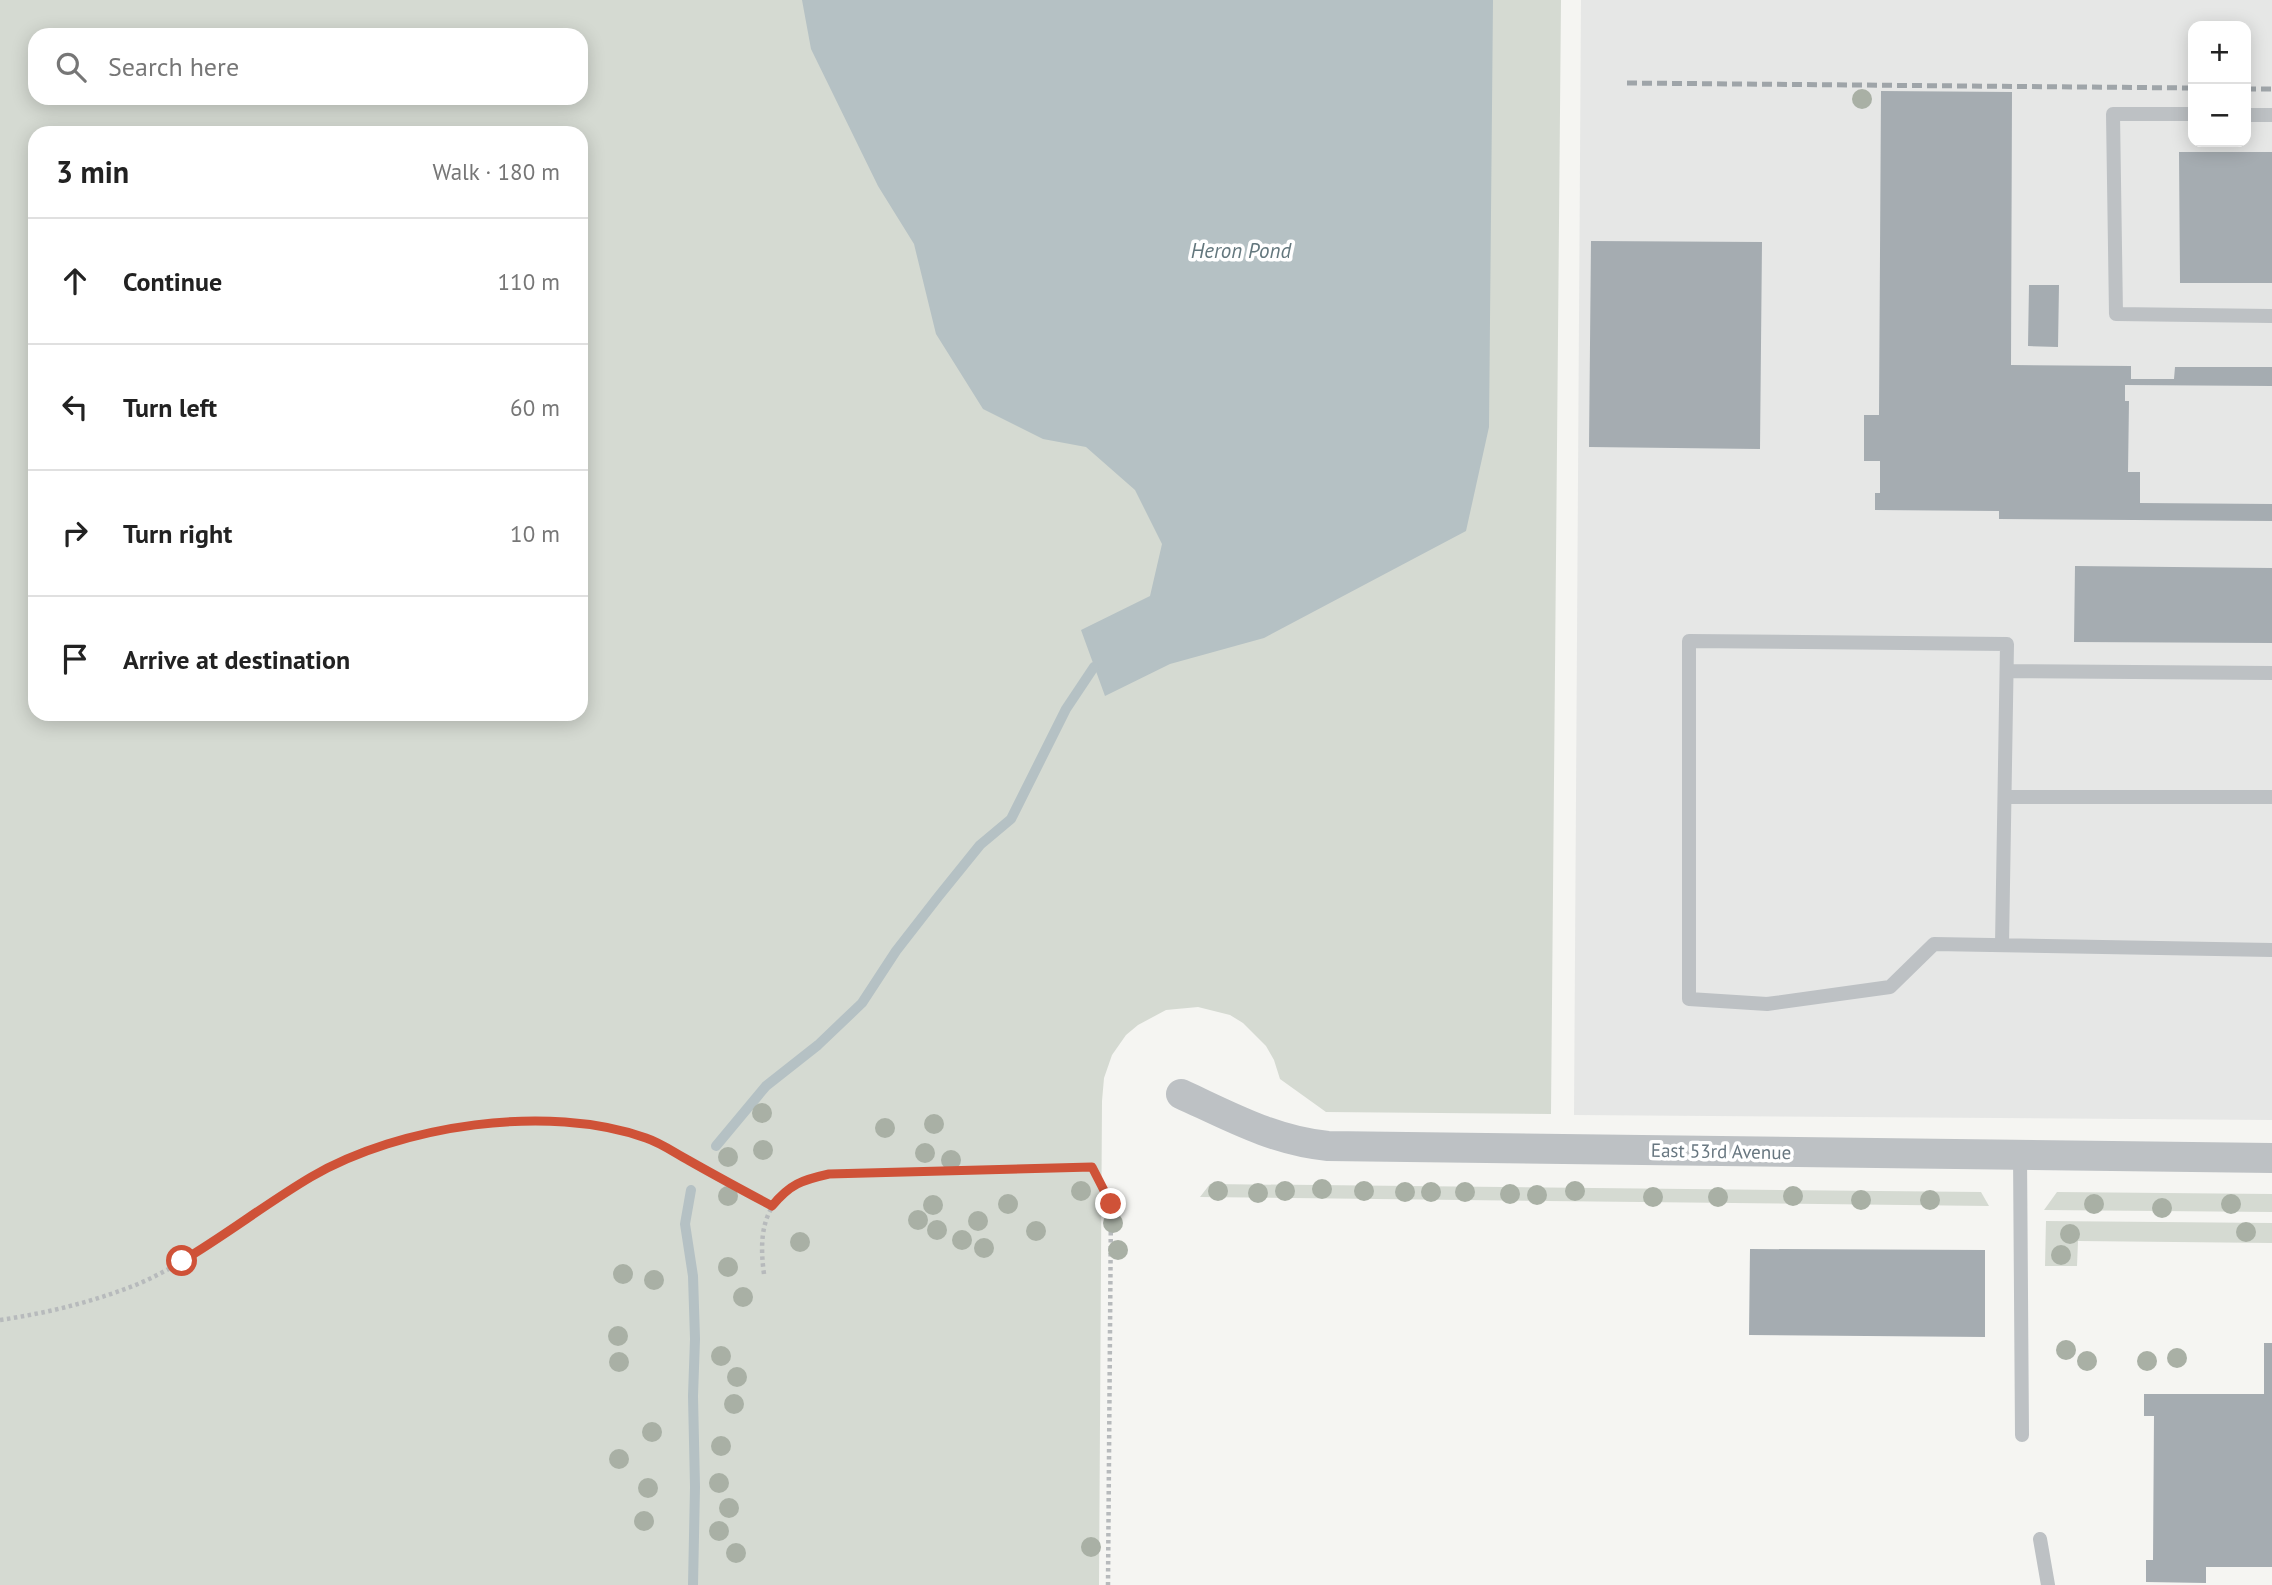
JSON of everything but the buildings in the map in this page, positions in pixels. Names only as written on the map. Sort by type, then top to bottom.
[{"type":"street","name":"East 53rd Avenue","points":[[1181,1094],[1275,1137],[1300,1144],[1328,1146],[2272,1158]]},
{"type":"lane","points":[[2188,114],[2113,114],[2116,314],[2272,316]]},
{"type":"lane","points":[[2251,115],[2272,115]]},
{"type":"lane","points":[[2002,945],[2007,643],[1689,641],[1689,999],[1768,1004],[1890,987],[1934,944],[2272,950]]},
{"type":"lane","points":[[2007,671],[2272,673]]},
{"type":"lane","points":[[2005,797],[2272,797]]},
{"type":"lane","points":[[2020,1154],[2022,1435]]},
{"type":"lane","points":[[2039,1539],[2048,1585]]},
{"type":"path","points":[[0,1320],[43,1314],[91,1301],[139,1283],[221,1238],[313,1176],[353,1157],[397,1141],[445,1130],[493,1123],[530,1122],[624,1130],[650,1139],[772,1206]]},
{"type":"path","points":[[764,1274],[761,1252],[764,1230],[772,1206],[784,1191],[805,1179],[829,1174],[1092,1167],[1111,1204],[1108,1585]]},
{"type":"shaded area","points":[[0,0],[1561,0],[1551,1114],[1326,1112],[1280,1079],[1266,1046],[1243,1023],[1230,1015],[1198,1007],[1166,1010],[1138,1025],[1126,1035],[1112,1055],[1104,1078],[1102,1101],[1099,1585],[0,1585]]},
{"type":"shaded area","points":[[1581,0],[2272,0],[2272,1120],[1574,1115]]},
{"type":"shaded area","points":[[1210,1184],[1981,1192],[1989,1206],[1200,1197]]},
{"type":"shaded area","points":[[2057,1192],[2272,1194],[2272,1212],[2044,1210]]},
{"type":"shaded area","points":[[2046,1221],[2272,1223],[2272,1243],[2078,1241],[2077,1266],[2045,1266]]},
{"type":"water","name":"Heron Pond","points":[[802,0],[1493,0],[1489,427],[1466,531],[1264,638],[1170,664],[1105,696],[1081,630],[1150,596],[1162,544],[1135,490],[1086,447],[1043,439],[983,409],[936,334],[914,244],[878,186],[811,49]]},
{"type":"waterway","points":[[716,1146],[766,1086],[818,1045],[862,1003],[896,951],[980,845],[1011,819],[1066,709],[1094,667]]},
{"type":"waterway","points":[[691,1190],[685,1224],[693,1276],[695,1339],[693,1585]]},
{"type":"railway","points":[[1627,83],[2188,88]]},
{"type":"railway","points":[[2251,89],[2272,89]]},
{"type":"route","points":[[182,1261],[313,1176],[353,1157],[397,1141],[493,1123],[573,1124],[624,1130],[650,1139],[772,1206],[784,1191],[805,1179],[829,1174],[1092,1167],[1111,1204]]}]
